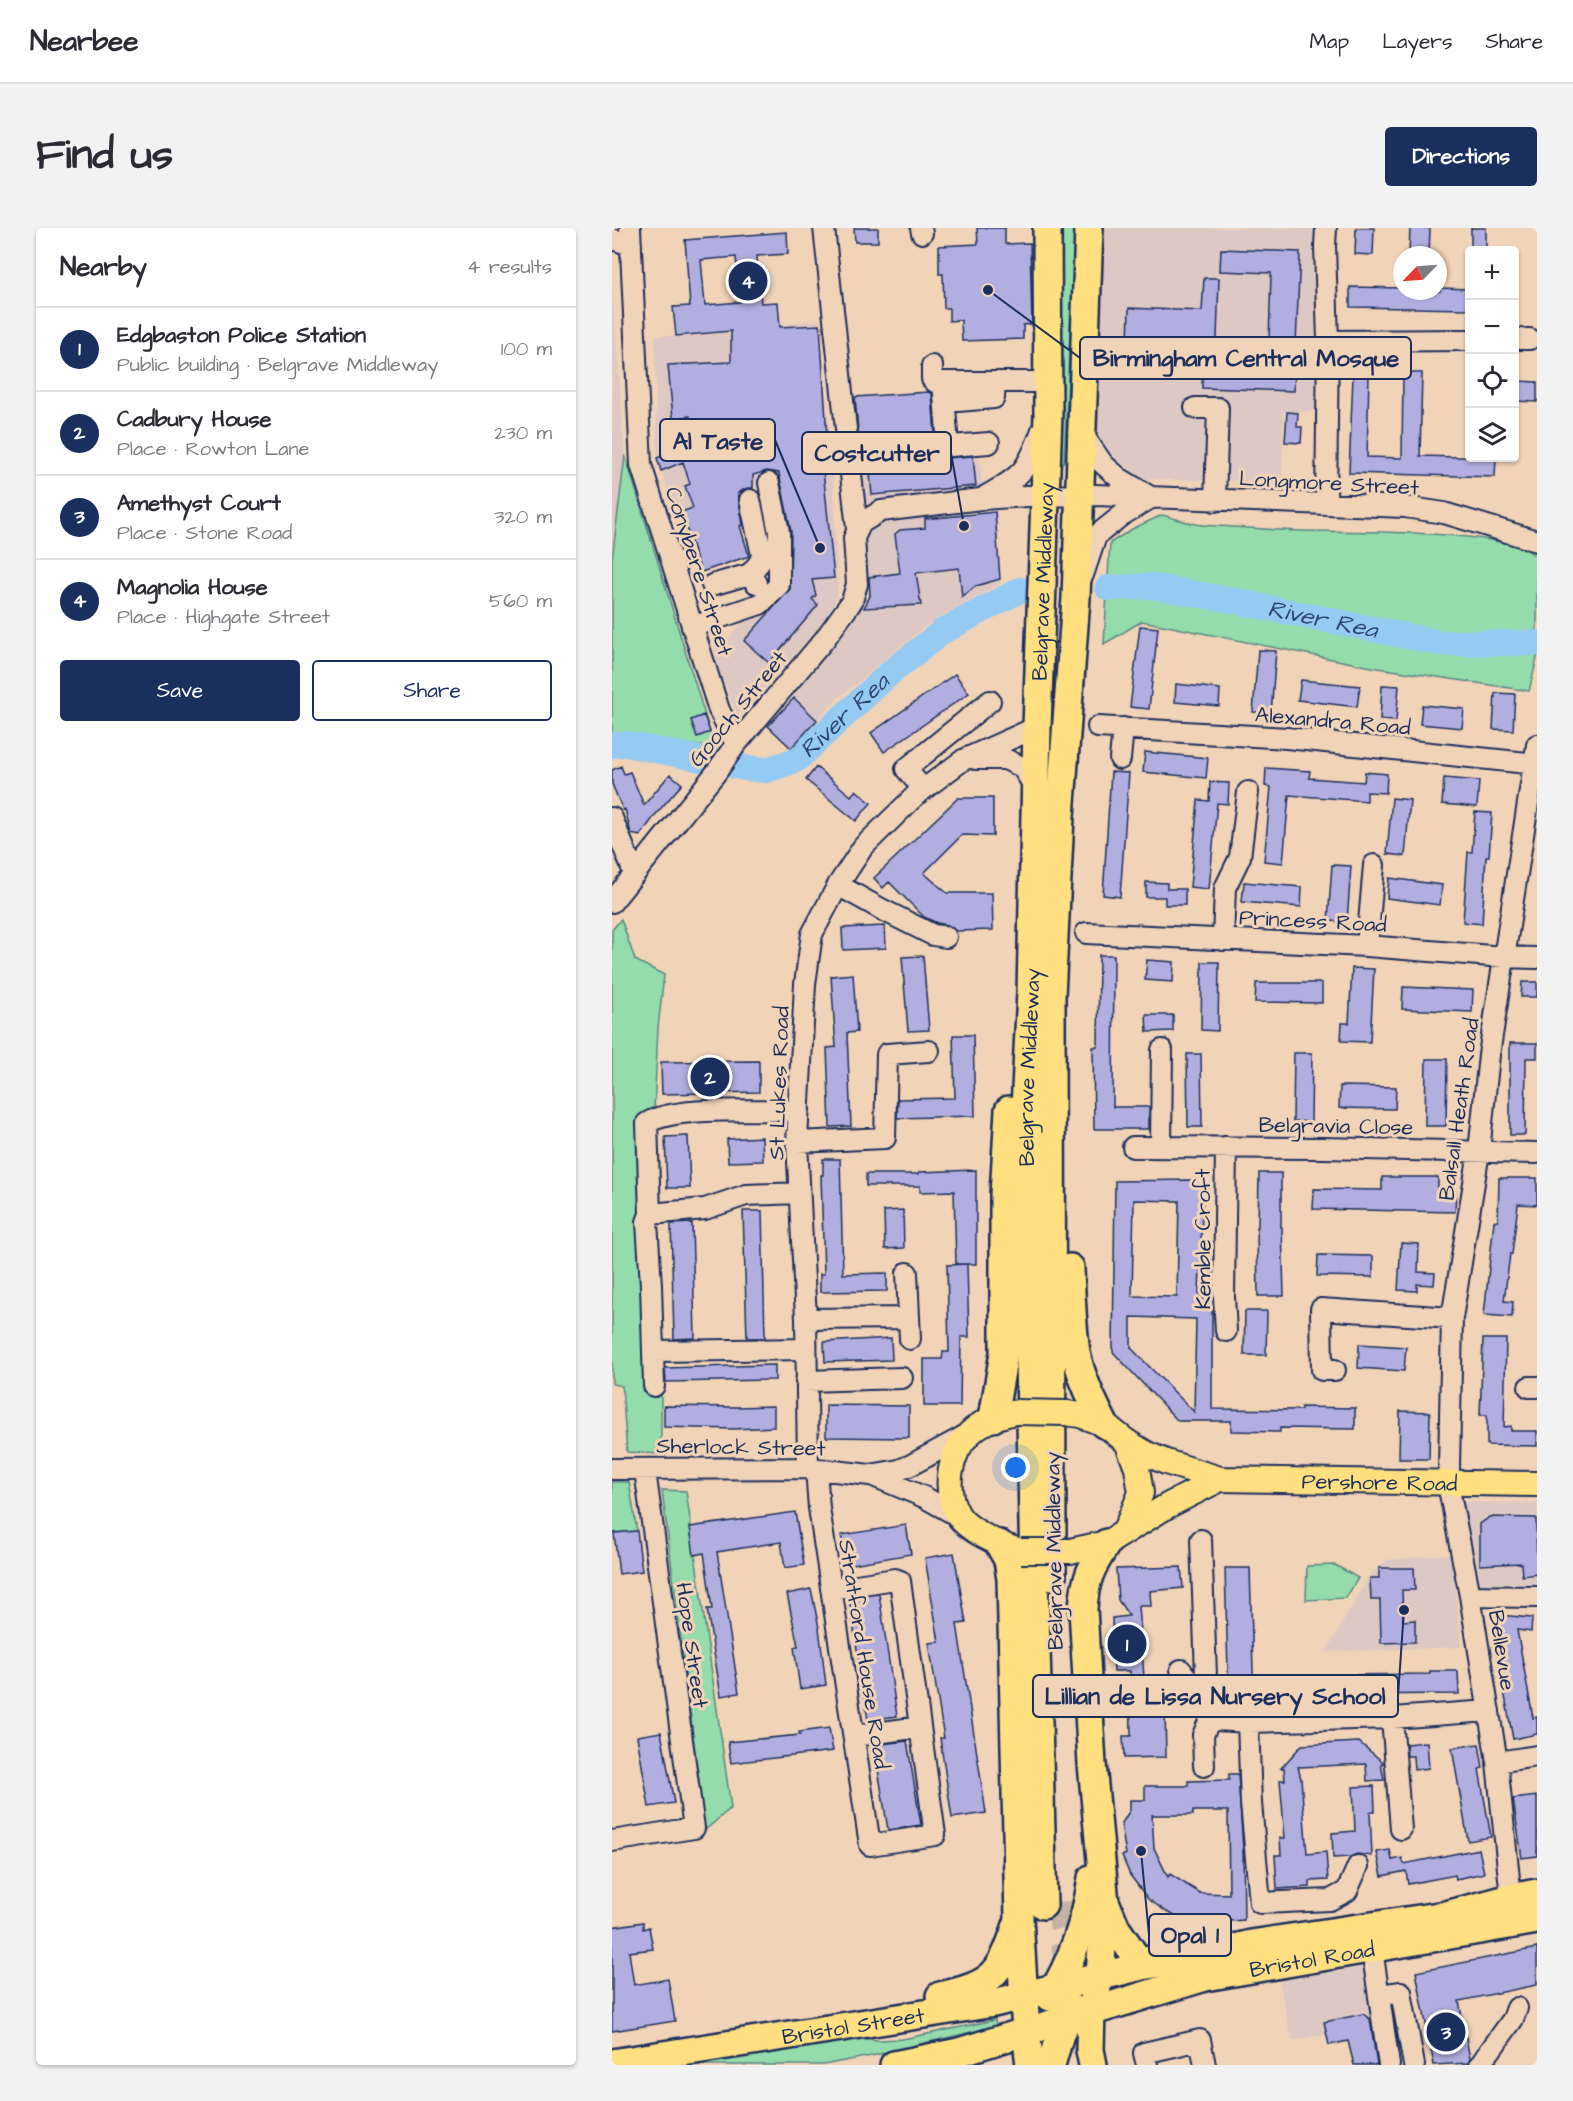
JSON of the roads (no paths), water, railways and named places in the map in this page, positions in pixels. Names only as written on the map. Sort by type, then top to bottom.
[{"type":"highway","name":"Belgrave Middleway","points":[[1047,228],[1048,414],[1026,1108],[1034,1574],[1052,1904],[1051,1008],[1060,817],[1076,598],[1089,228]]},
{"type":"highway","points":[[1060,817],[1071,1305],[1077,1355],[1087,1387],[1104,1424]]},
{"type":"highway","points":[[1005,1415],[1004,1195],[1011,1061],[1026,878],[1036,838]]},
{"type":"highway","points":[[1051,2065],[1060,2034],[1078,2012],[1100,1976],[1105,1903],[1092,1764],[1083,1609],[1084,1588],[1090,1570],[1116,1537]]},
{"type":"highway","points":[[1010,1548],[1008,1560],[1011,1579],[1019,1918],[1043,1994],[1078,2012],[1093,2065]]},
{"type":"highway","points":[[1030,2065],[1026,2032],[1043,1994],[1072,1955],[1087,1912],[1098,1834]]},
{"type":"highway","name":"Bristol Road","points":[[1100,1976],[1142,1966],[1194,1959],[1251,1944],[1446,1915],[1524,1896]]},
{"type":"highway","points":[[1105,1903],[1127,1946],[1139,1961],[1194,1959]]},
{"type":"highway","points":[[870,2023],[907,2004],[965,1990],[989,1980],[1001,1964],[1019,1918]]},
{"type":"highway","name":"Bristol Road","points":[[1026,2032],[1078,2012],[1205,1977],[1537,1920]]},
{"type":"highway","name":"Bristol Street","points":[[612,2062],[994,2003],[1043,1994],[1100,1976]]},
{"type":"highway","name":"Bristol Street","points":[[894,2065],[955,2057],[1026,2032]]},
{"type":"highway","points":[[955,2057],[992,2065]]},
{"type":"main road","points":[[1066,1413],[1080,1415],[1104,1424],[1127,1442],[1137,1467],[1141,1493],[1116,1537],[1070,1551],[1010,1548],[972,1529],[958,1516],[951,1498],[950,1470],[960,1447],[969,1433],[1005,1415],[1066,1413]]},
{"type":"main road","name":"Pershore Road","points":[[1127,1442],[1166,1462],[1220,1479],[1537,1484]]},
{"type":"main road","name":"Pershore Road","points":[[1116,1537],[1167,1506],[1220,1479]]},
{"type":"street","name":"Gooch Street","points":[[612,902],[715,774],[732,749],[824,640],[852,601],[857,584],[854,538],[858,528],[824,228]]},
{"type":"street","points":[[1326,228],[1328,341],[1326,503]]},
{"type":"street","name":"Conybere Street","points":[[624,237],[640,465],[732,749]]},
{"type":"street","points":[[1328,341],[1465,340]]},
{"type":"street","points":[[948,446],[938,374],[995,382],[1048,382]]},
{"type":"street","points":[[958,401],[994,398],[995,382]]},
{"type":"street","points":[[1195,408],[1218,408],[1215,501]]},
{"type":"street","points":[[981,499],[1016,479],[1022,472],[1032,457],[1048,414]]},
{"type":"street","name":"Longmore Street","points":[[1082,432],[1103,464],[1119,478],[1151,498]]},
{"type":"street","points":[[849,454],[990,443]]},
{"type":"street","points":[[692,627],[760,604],[779,585],[779,532],[768,483]]},
{"type":"street","name":"Longmore Street","points":[[858,528],[865,519],[881,511],[981,499],[1080,495],[1405,507],[1444,513],[1537,542]]},
{"type":"street","points":[[1076,598],[1096,536],[1117,519],[1151,498]]},
{"type":"street","points":[[712,585],[750,574],[760,562],[762,555],[750,500]]},
{"type":"street","points":[[750,574],[765,598]]},
{"type":"street","points":[[923,789],[906,769],[990,701]]},
{"type":"street","name":"St Lukes Road","points":[[812,1468],[806,1381],[806,1319],[797,1142],[806,984],[812,934],[838,885],[863,847],[923,789],[963,760],[1037,727]]},
{"type":"street","name":"Alexandra Road","points":[[1098,727],[1287,738],[1536,758]]},
{"type":"street","points":[[1120,759],[1124,728]]},
{"type":"street","name":"Balsall Heath Road","points":[[1450,1482],[1452,1318],[1479,1152],[1489,1055],[1536,758]]},
{"type":"street","points":[[963,760],[1005,759],[1022,767],[1036,789]]},
{"type":"street","points":[[1223,940],[1225,888],[1240,857],[1248,792]]},
{"type":"street","points":[[612,818],[634,873]]},
{"type":"street","points":[[1367,946],[1374,865]]},
{"type":"street","points":[[838,885],[881,909],[933,934],[946,937]]},
{"type":"street","name":"Princess Road","points":[[1086,933],[1367,946],[1537,958]]},
{"type":"street","points":[[1161,1147],[1162,1050]]},
{"type":"street","points":[[797,1142],[885,1138],[887,1054],[929,1051]]},
{"type":"street","points":[[654,1386],[647,1222],[650,1214],[647,1123],[657,1117],[684,1112],[799,1110]]},
{"type":"street","name":"Belgravia Close","points":[[1134,1147],[1537,1153]]},
{"type":"street","name":"Kemble Croft","points":[[1226,1331],[1224,1297],[1227,1147]]},
{"type":"street","points":[[650,1214],[705,1209],[746,1195],[799,1193]]},
{"type":"street","points":[[907,1273],[910,1339]]},
{"type":"street","points":[[1335,1370],[1322,1370],[1321,1309],[1452,1318]]},
{"type":"street","points":[[806,1319],[909,1318]]},
{"type":"street","points":[[654,1351],[806,1349]]},
{"type":"street","points":[[806,1381],[902,1378]]},
{"type":"street","name":"Sherlock Street","points":[[612,1469],[812,1468],[870,1474],[899,1470],[969,1433]]},
{"type":"street","name":"Stratford House Road","points":[[812,1468],[870,1845],[935,1835],[920,1727]]},
{"type":"street","name":"Hope Street","points":[[612,1841],[694,1828],[644,1469]]},
{"type":"street","name":"Sherlock Street","points":[[870,1474],[924,1497],[958,1516]]},
{"type":"street","name":"Bellevue","points":[[1450,1482],[1450,1494],[1470,1596],[1497,1762],[1524,1896]]},
{"type":"street","points":[[1197,1692],[1206,1675],[1201,1540]]},
{"type":"street","points":[[831,1589],[895,1579],[900,1581],[920,1727],[854,1736]]},
{"type":"street","points":[[1470,1596],[1537,1598]]},
{"type":"street","points":[[1181,1670],[1197,1692],[1207,1713],[1216,1720],[1248,1722],[1392,1718],[1489,1711]]},
{"type":"street","points":[[1204,1766],[1203,1735],[1211,1717]]},
{"type":"street","points":[[1392,1718],[1401,1829]]},
{"type":"street","points":[[1248,1722],[1251,1803],[1260,1903],[1330,1900],[1347,1891],[1358,1866]]},
{"type":"street","points":[[1497,1762],[1537,1756]]},
{"type":"street","points":[[1372,1949],[1389,2065]]},
{"type":"street","points":[[1379,1995],[1401,1992],[1414,2065]]},
{"type":"street","points":[[1480,2065],[1514,2019],[1517,2008]]},
{"type":"street","points":[[1147,2065],[1144,2053],[1200,2040],[1206,2065]]},
{"type":"waterway","name":"River Rea","points":[[1108,588],[1150,586],[1441,643],[1537,643]]},
{"type":"waterway","name":"River Rea","points":[[612,745],[626,744],[746,768],[767,770],[796,760],[890,673],[943,631],[1020,590]]},
{"type":"tunnel","points":[[1061,1902],[1076,2065]]},
{"type":"place","name":"Magnolia House","points":[[748,281]]},
{"type":"place","name":"Birmingham Central Mosque","points":[[988,290]]},
{"type":"place","name":"Costcutter","points":[[964,526]]},
{"type":"place","name":"Al Taste","points":[[820,548]]},
{"type":"place","name":"Cadbury House","points":[[710,1077]]},
{"type":"place","name":"Lillian de Lissa Nursery School","points":[[1404,1610]]},
{"type":"place","name":"Edgbaston Police Station","points":[[1127,1644]]},
{"type":"place","name":"Opal 1","points":[[1141,1851]]},
{"type":"place","name":"Amethyst Court","points":[[1446,2032]]}]
